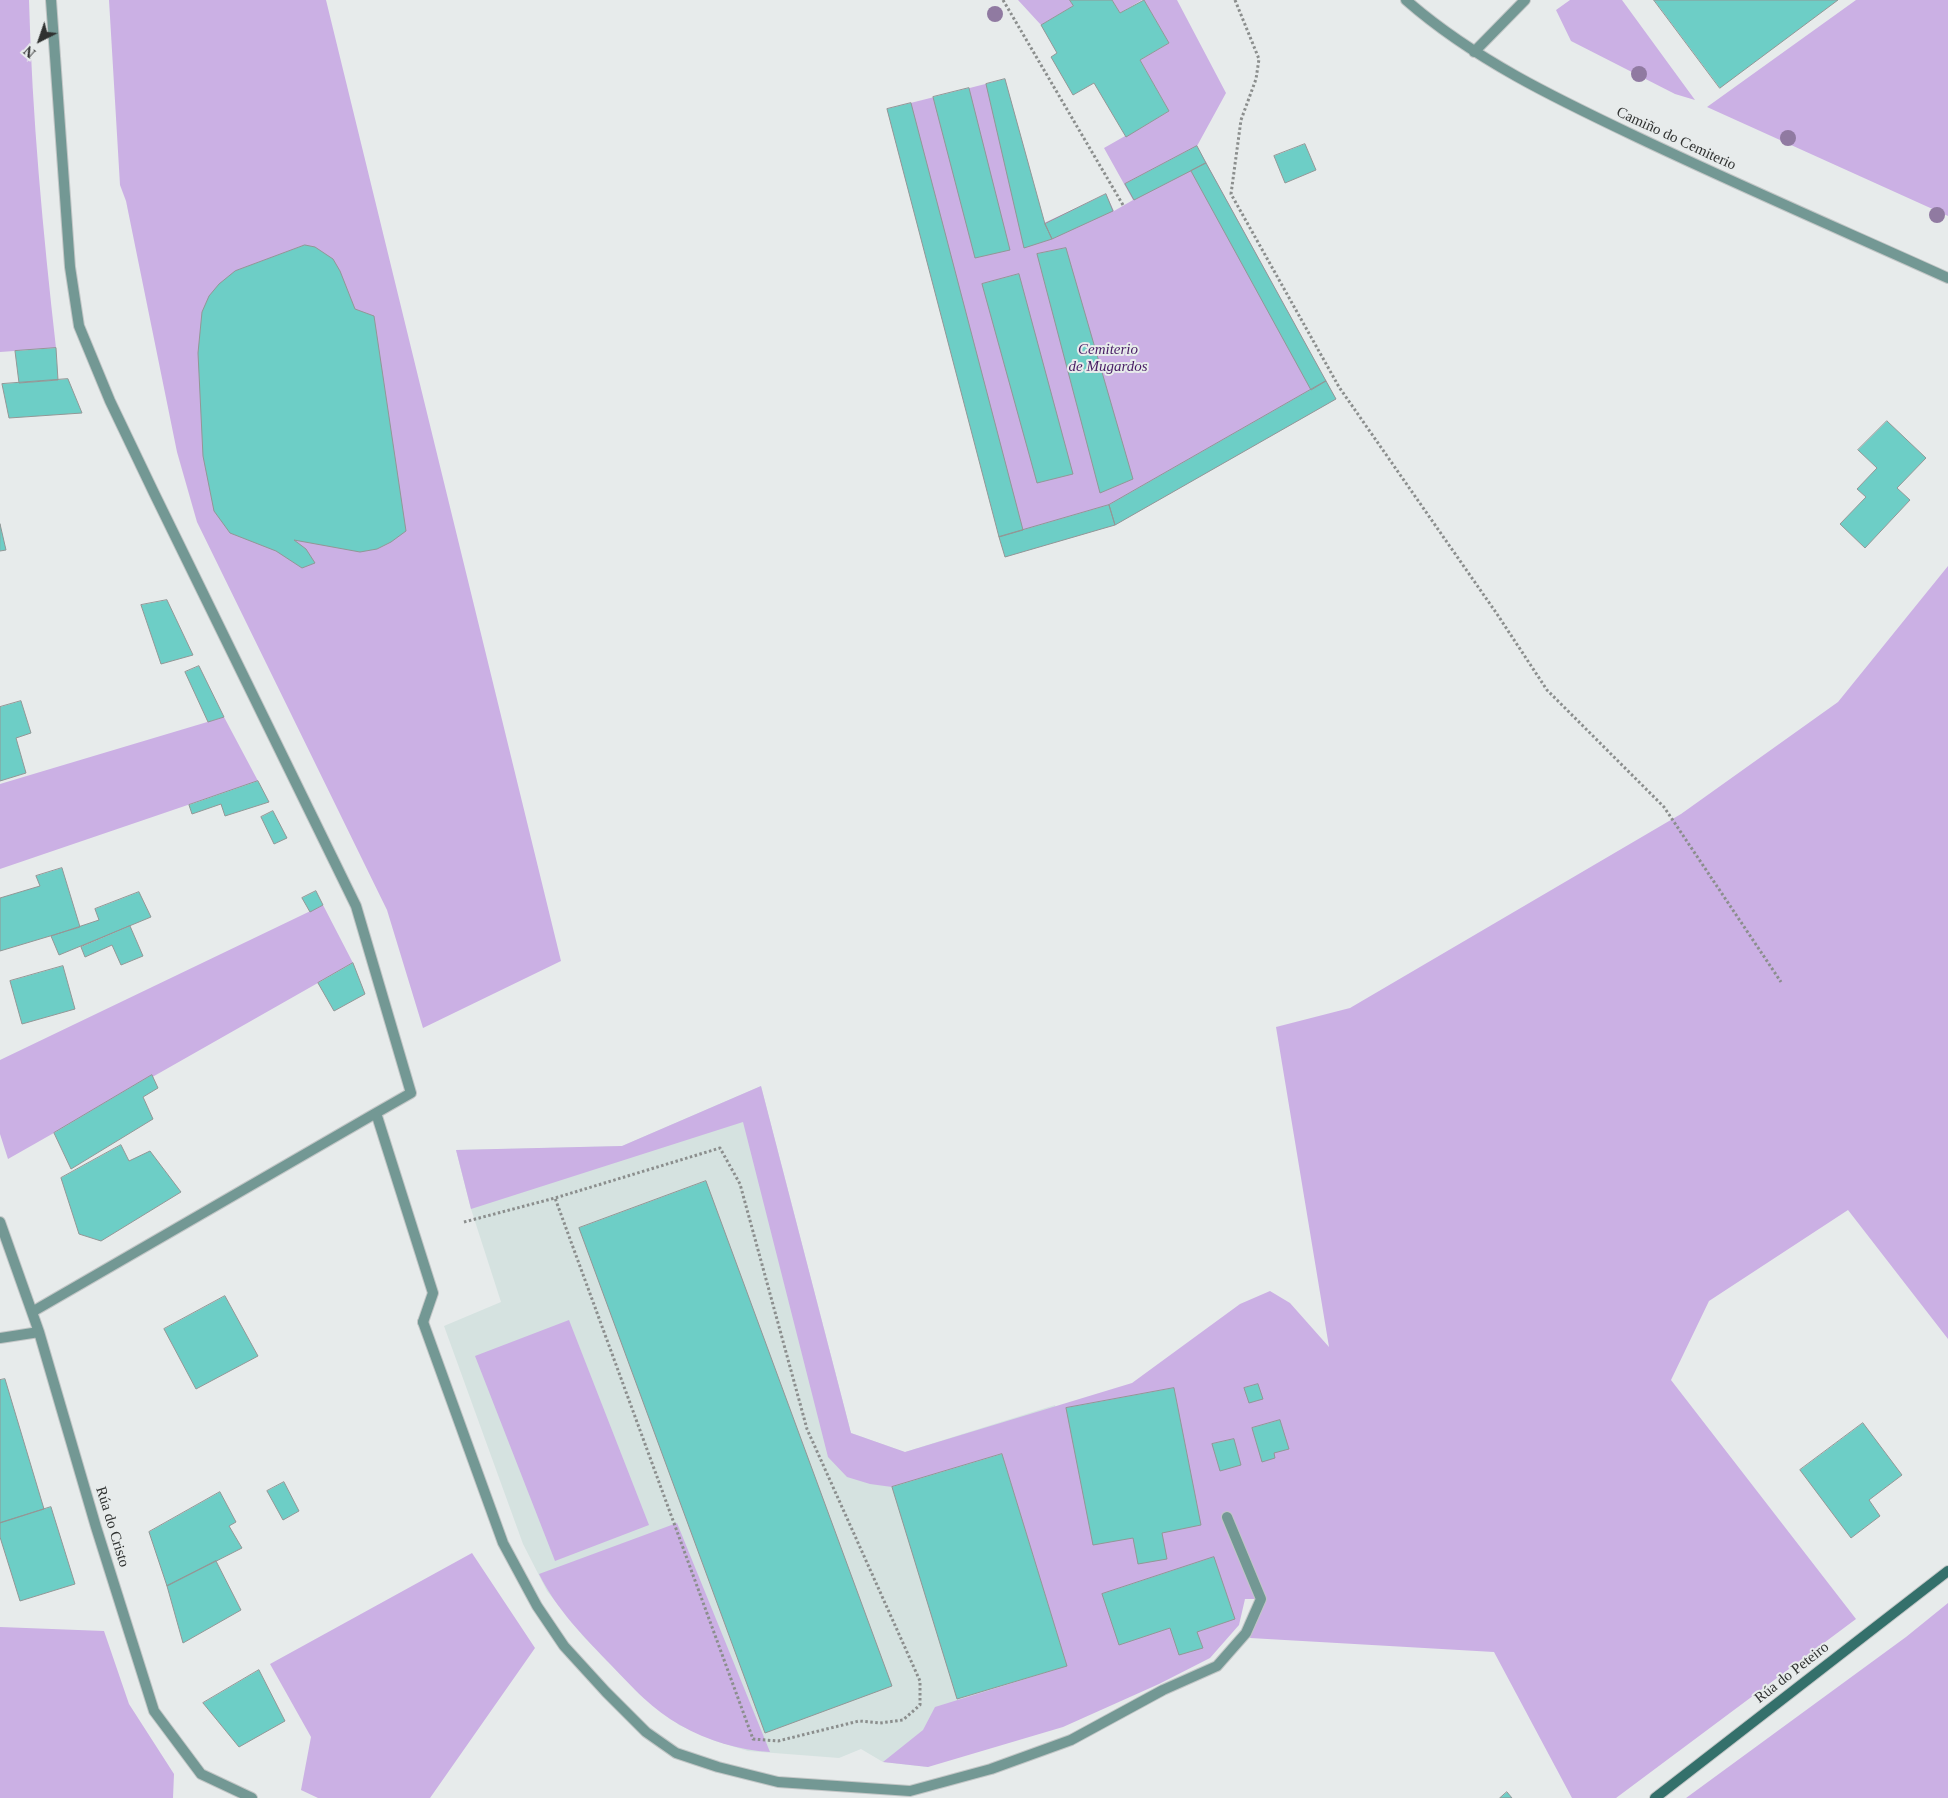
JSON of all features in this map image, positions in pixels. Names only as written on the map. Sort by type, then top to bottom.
[{"type":"street","points":[[32,1312],[411,1093],[356,906],[118,418],[79,326],[70,266],[52,0]]},
{"type":"street","name":"Camiño do Cemiterio","points":[[1406,0],[1474,52],[1584,112],[1702,168],[1948,278]]},
{"type":"street","points":[[1474,52],[1525,0]]},
{"type":"street","points":[[376,1113],[432,1293],[422,1322],[503,1543],[538,1606],[564,1646],[646,1732],[676,1753],[718,1768],[778,1782],[910,1791],[991,1769],[1071,1740],[1164,1690],[1217,1666],[1246,1633],[1261,1600],[1227,1517]]},
{"type":"street","name":"Rúa do Cristo","points":[[0,1222],[39,1332],[96,1527],[154,1711],[201,1774],[252,1798]]},
{"type":"street","points":[[0,1338],[39,1332]]},
{"type":"street","name":"Rúa do Peteiro","points":[[1655,1798],[1948,1571]]},
{"type":"path","points":[[1004,0],[1123,205]]},
{"type":"path","points":[[1235,0],[1259,59],[1256,79],[1241,120],[1231,194],[1339,387],[1498,614],[1547,690],[1664,807],[1781,982]]},
{"type":"path","points":[[464,1222],[555,1198],[720,1148],[740,1184],[807,1429],[920,1681],[920,1705],[903,1720],[880,1723],[858,1721],[778,1741],[752,1739],[555,1198]]},
{"type":"shaded area","points":[[761,1086],[851,1433],[905,1452],[1055,1405],[1111,1664],[928,1767],[883,1762],[861,1749],[839,1758],[748,1751],[715,1741],[679,1725],[640,1695],[583,1636],[547,1591],[523,1544],[444,1326],[501,1302],[471,1209],[456,1150],[622,1146]]},
{"type":"green space","points":[[0,0],[29,0],[39,174],[56,348],[0,352]]},
{"type":"green space","points":[[109,0],[326,0],[561,961],[423,1028],[387,910],[197,522],[177,452],[126,201],[120,185]]},
{"type":"green space","points":[[1018,0],[1070,0],[1073,6],[1041,25]]},
{"type":"green space","points":[[1112,0],[1142,0],[1120,13]]},
{"type":"green space","name":"Cemiterio de Mugardos","points":[[1144,0],[1177,0],[1226,93],[1197,146],[1336,399],[1115,525],[1005,557],[887,109],[1005,79],[1044,223],[1106,194],[1114,211],[1133,200],[1104,148],[1169,111],[1140,60],[1169,43]]},
{"type":"green space","points":[[1570,0],[1622,0],[1695,100],[1675,94],[1571,41],[1556,10]]},
{"type":"green space","points":[[1856,0],[1948,0],[1948,216],[1707,107]]},
{"type":"green space","points":[[1948,566],[1948,1339],[1848,1210],[1709,1301],[1671,1380],[1856,1619],[1616,1798],[1572,1798],[1494,1652],[1250,1638],[1261,1599],[1245,1599],[1239,1625],[1210,1658],[1159,1684],[1063,1727],[928,1767],[883,1762],[923,1730],[935,1707],[1067,1666],[1002,1454],[892,1487],[870,1484],[847,1477],[828,1457],[743,1122],[471,1209],[456,1150],[622,1146],[761,1086],[851,1433],[905,1452],[1132,1383],[1240,1304],[1270,1291],[1290,1303],[1329,1347],[1276,1027],[1350,1008],[1681,814],[1838,702]]},
{"type":"green space","points":[[224,717],[258,781],[0,869],[0,784]]},
{"type":"green space","points":[[323,905],[353,963],[8,1159],[0,1134],[0,1060]]},
{"type":"green space","points":[[569,1320],[649,1525],[555,1561],[475,1356]]},
{"type":"green space","points":[[677,1523],[770,1752],[735,1747],[713,1740],[691,1731],[661,1713],[635,1690],[582,1634],[562,1611],[539,1574]]},
{"type":"green space","points":[[472,1553],[535,1648],[430,1798],[318,1798],[301,1790],[311,1737],[270,1664]]},
{"type":"green space","points":[[1948,1603],[1948,1798],[1686,1798],[1906,1637]]},
{"type":"green space","points":[[0,1627],[104,1631],[129,1704],[174,1774],[173,1798],[0,1798]]},
{"type":"building","points":[[1070,0],[1112,0],[1120,13],[1144,0],[1169,43],[1140,60],[1169,111],[1126,137],[1094,83],[1073,95],[1051,57],[1057,53],[1041,25],[1073,6]]},
{"type":"building","points":[[1654,0],[1838,0],[1720,88]]},
{"type":"building","points":[[1005,79],[1045,224],[1052,239],[1024,248],[986,84]]},
{"type":"building","points":[[969,88],[1010,250],[975,258],[933,97]]},
{"type":"building","points":[[911,103],[1023,530],[999,537],[887,109]]},
{"type":"building","points":[[1305,144],[1316,170],[1285,183],[1274,156]]},
{"type":"building","points":[[1197,146],[1206,163],[1134,200],[1125,184]]},
{"type":"building","points":[[1206,163],[1326,381],[1311,390],[1191,171]]},
{"type":"building","points":[[1106,194],[1113,211],[1052,239],[1045,224]]},
{"type":"building","points":[[305,245],[315,247],[333,259],[340,271],[355,309],[374,316],[406,531],[377,549],[360,552],[294,540],[306,549],[315,563],[302,568],[276,551],[230,533],[214,511],[203,456],[198,353],[202,312],[209,296],[219,284],[235,271]]},
{"type":"building","points":[[1066,248],[1133,479],[1100,493],[1037,254]]},
{"type":"building","points":[[1019,274],[1073,474],[1037,483],[982,284]]},
{"type":"building","points":[[56,348],[58,380],[19,383],[15,351]]},
{"type":"building","points":[[68,379],[82,413],[9,418],[2,384]]},
{"type":"building","points":[[1326,381],[1336,399],[1115,525],[1109,505]]},
{"type":"building","points":[[1887,421],[1926,458],[1897,488],[1910,500],[1865,548],[1840,524],[1866,497],[1857,489],[1877,468],[1858,450]]},
{"type":"building","points":[[1109,505],[1115,525],[1005,557],[999,537]]},
{"type":"building","points":[[0,524],[6,550],[0,551]]},
{"type":"building","points":[[167,600],[193,655],[161,664],[141,605]]},
{"type":"building","points":[[199,666],[224,717],[208,722],[185,672]]},
{"type":"building","points":[[21,701],[31,733],[16,738],[26,773],[0,781],[0,707]]},
{"type":"building","points":[[258,781],[269,802],[225,816],[221,804],[192,814],[189,805]]},
{"type":"building","points":[[273,811],[287,838],[274,844],[261,817]]},
{"type":"building","points":[[62,868],[80,927],[0,951],[0,898],[40,886],[36,876]]},
{"type":"building","points":[[316,891],[323,905],[310,912],[302,898]]},
{"type":"building","points":[[139,892],[151,917],[59,955],[51,936],[99,920],[95,909]]},
{"type":"building","points":[[130,926],[143,956],[121,965],[112,945],[85,957],[81,947]]},
{"type":"building","points":[[353,963],[365,994],[334,1011],[318,983]]},
{"type":"building","points":[[63,966],[75,1009],[22,1024],[10,981]]},
{"type":"building","points":[[152,1075],[158,1088],[143,1097],[153,1119],[71,1169],[54,1133]]},
{"type":"building","points":[[121,1145],[129,1161],[150,1151],[181,1192],[101,1241],[79,1234],[61,1178]]},
{"type":"building","points":[[706,1181],[892,1686],[765,1733],[579,1228]]},
{"type":"building","points":[[225,1296],[258,1356],[196,1389],[164,1329]]},
{"type":"building","points":[[5,1379],[44,1509],[0,1523],[0,1380]]},
{"type":"building","points":[[1258,1384],[1263,1399],[1249,1403],[1244,1388]]},
{"type":"building","points":[[1174,1388],[1201,1525],[1162,1533],[1167,1559],[1138,1564],[1133,1538],[1093,1545],[1066,1408]]},
{"type":"building","points":[[1280,1420],[1289,1449],[1274,1453],[1275,1458],[1262,1462],[1252,1428]]},
{"type":"building","points":[[1863,1423],[1902,1475],[1869,1500],[1880,1516],[1851,1538],[1800,1470]]},
{"type":"building","points":[[1234,1439],[1241,1465],[1220,1471],[1212,1444]]},
{"type":"building","points":[[1002,1454],[1067,1666],[957,1699],[892,1487]]},
{"type":"building","points":[[284,1482],[299,1511],[283,1520],[267,1491]]},
{"type":"building","points":[[220,1492],[236,1522],[229,1526],[242,1548],[167,1586],[149,1532]]},
{"type":"building","points":[[51,1507],[75,1584],[20,1601],[0,1537],[0,1523]]},
{"type":"building","points":[[1214,1557],[1235,1619],[1197,1632],[1203,1648],[1179,1655],[1170,1628],[1119,1645],[1102,1594]]},
{"type":"building","points":[[216,1561],[241,1610],[183,1643],[167,1586]]},
{"type":"building","points":[[259,1670],[285,1721],[239,1747],[203,1703]]},
{"type":"building","points":[[1507,1792],[1512,1798],[1500,1798]]}]
